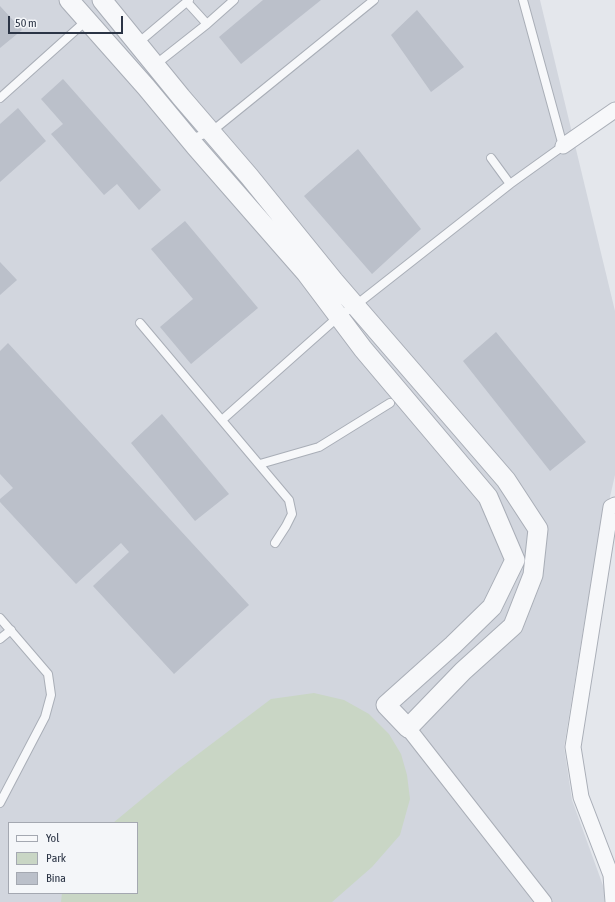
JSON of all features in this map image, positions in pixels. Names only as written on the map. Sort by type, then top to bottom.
[{"type":"street","points":[[69,0],[306,273],[363,349],[488,498],[515,560],[492,607],[453,645],[386,705],[408,728],[544,902]]},
{"type":"street","points":[[102,0],[155,66],[249,176],[334,281],[506,480],[538,529],[533,575],[513,626],[463,671],[408,728]]},
{"type":"street","points":[[564,146],[615,110]]},
{"type":"street","points":[[613,902],[610,875],[581,797],[573,747],[611,507],[615,505]]},
{"type":"lane","points":[[155,66],[234,0]]},
{"type":"lane","points":[[189,139],[211,132],[374,0]]},
{"type":"lane","points":[[222,420],[338,317],[356,305],[510,184],[564,146],[523,0]]},
{"type":"lane","points":[[138,43],[188,1],[207,24]]},
{"type":"lane","points":[[0,98],[87,20]]},
{"type":"lane","points":[[491,158],[510,184]]},
{"type":"lane","points":[[140,323],[290,500],[292,514],[275,543]]},
{"type":"lane","points":[[260,464],[319,447],[390,403]]},
{"type":"lane","points":[[0,618],[48,674],[51,695],[45,717],[0,802]]},
{"type":"lane","points":[[0,640],[11,630]]},
{"type":"shaded area","points":[[0,0],[540,0],[615,311],[615,475],[592,576],[564,747],[572,800],[605,891],[604,902],[0,902]]},
{"type":"green space","points":[[314,693],[344,700],[369,714],[389,734],[401,754],[407,775],[410,799],[400,835],[372,867],[332,902],[61,902],[62,894],[138,894],[138,822],[114,822],[177,770],[271,699]]},
{"type":"building","points":[[263,0],[321,0],[241,64],[219,37]]},
{"type":"building","points":[[0,6],[22,30],[0,48]]},
{"type":"building","points":[[417,10],[464,67],[431,92],[391,35]]},
{"type":"building","points":[[63,79],[161,190],[139,210],[117,184],[104,195],[51,134],[63,124],[41,99]]},
{"type":"building","points":[[18,108],[46,141],[0,182],[0,124]]},
{"type":"building","points":[[358,149],[421,229],[372,274],[304,196]]},
{"type":"building","points":[[185,221],[258,308],[191,364],[160,327],[193,299],[151,249]]},
{"type":"building","points":[[0,262],[17,280],[0,295]]},
{"type":"building","points":[[496,332],[586,442],[550,471],[463,361]]},
{"type":"building","points":[[8,343],[249,605],[174,674],[93,586],[129,552],[121,543],[76,584],[0,502],[0,499],[13,488],[0,474],[0,351]]},
{"type":"building","points":[[162,414],[229,494],[195,521],[131,443]]}]
